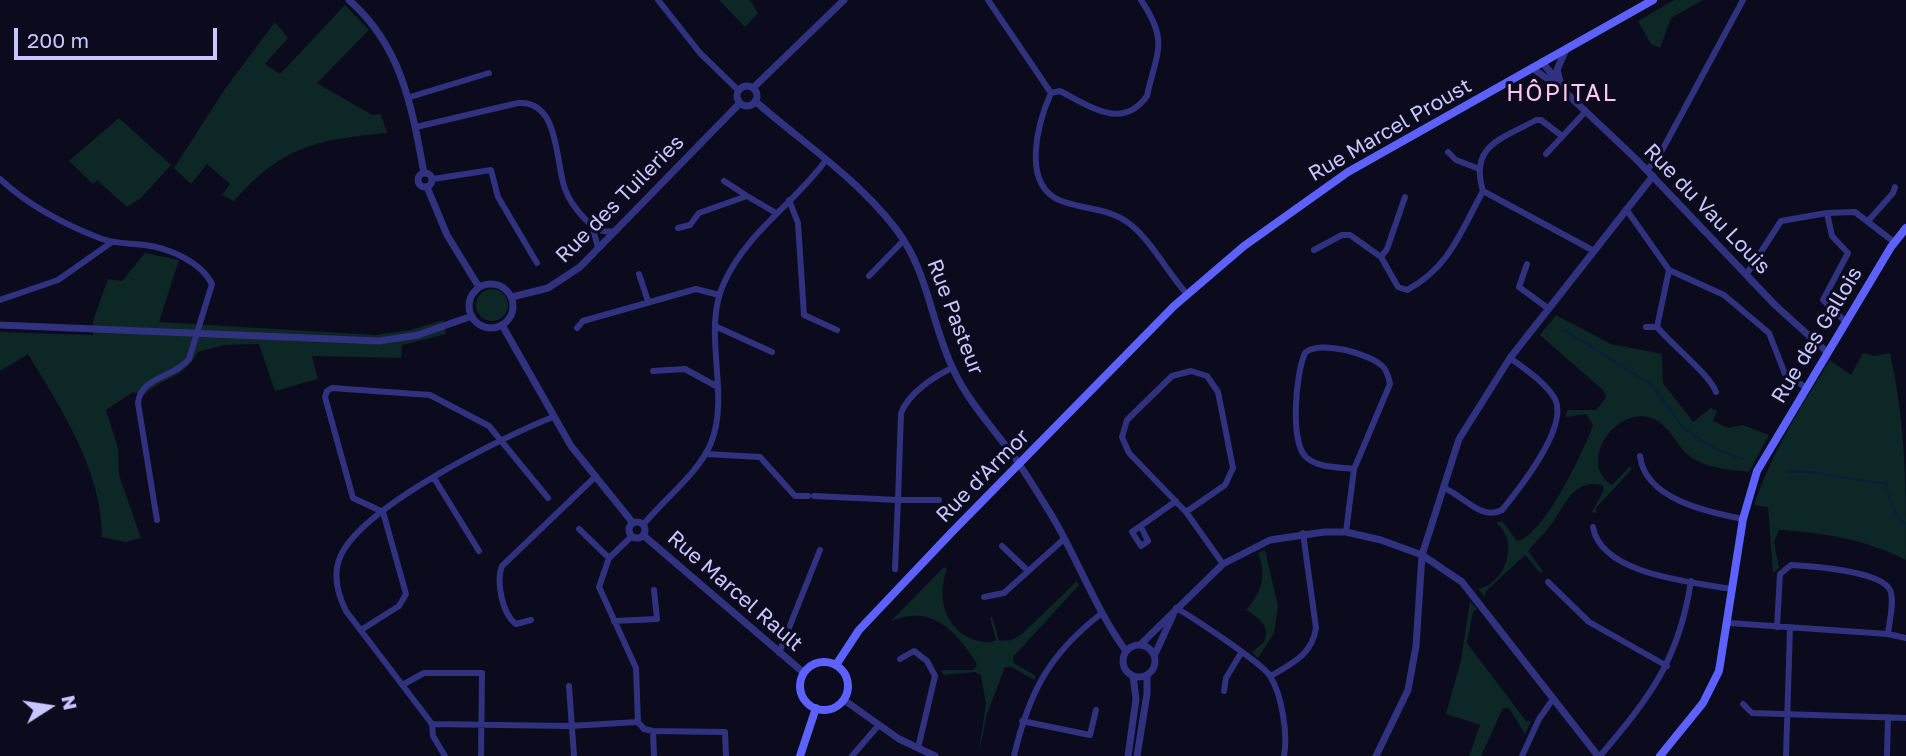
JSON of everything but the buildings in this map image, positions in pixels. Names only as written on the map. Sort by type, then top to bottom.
[{"type":"main road","name":"Rue Marcel Proust","points":[[1164,317],[1187,294],[1270,226],[1327,186],[1653,0]]},
{"type":"main road","name":"Rue des Gallois","points":[[1665,754],[1703,703],[1719,671],[1729,623],[1743,519],[1761,463],[1894,242],[1906,228]]},
{"type":"main road","name":"Rue d'Armor","points":[[836,665],[859,630],[888,598],[1164,317]]},
{"type":"main road","points":[[815,664],[836,665],[846,677],[848,685],[844,700],[831,709],[816,708],[802,694],[804,673],[815,664]]},
{"type":"main road","points":[[800,756],[816,708]]},
{"type":"street","points":[[349,0],[376,30],[410,97],[424,173],[433,179],[491,170],[498,197],[537,263]]},
{"type":"street","points":[[657,0],[700,53],[738,90],[740,103],[747,106],[755,101],[753,88]]},
{"type":"street","points":[[753,88],[844,0]]},
{"type":"street","points":[[988,0],[1051,93],[1035,162],[1046,190],[1059,200],[1112,213],[1128,222],[1142,235],[1187,294]]},
{"type":"street","points":[[1051,93],[1060,91],[1116,115],[1131,112],[1143,102],[1147,96],[1160,36],[1157,25],[1141,0]]},
{"type":"street","points":[[1376,756],[1408,690],[1416,646],[1422,555],[1459,439],[1510,358],[1626,209],[1650,173],[1743,0]]},
{"type":"street","points":[[1562,89],[1557,70],[1566,49]]},
{"type":"street","name":"Rue du Vau Louis","points":[[1542,62],[1562,89]]},
{"type":"street","name":"Rue du Vau Louis","points":[[1532,68],[1562,89],[1586,111],[1650,173],[1746,275],[1827,352]]},
{"type":"street","points":[[410,97],[489,73]]},
{"type":"street","points":[[738,90],[744,86],[753,88]]},
{"type":"street","name":"Rue Pasteur","points":[[755,101],[827,160],[875,204],[904,240],[922,276],[952,368],[1019,465],[1064,538],[1102,613],[1126,651]]},
{"type":"street","points":[[416,127],[518,103],[533,105],[548,120],[566,191],[593,227],[598,248]]},
{"type":"street","name":"Rue des Tuileries","points":[[512,297],[556,285],[598,248],[740,103]]},
{"type":"street","points":[[1546,154],[1586,111]]},
{"type":"street","points":[[1314,250],[1342,235],[1350,235],[1381,257],[1398,287],[1407,290],[1435,273],[1451,251],[1483,191],[1478,169],[1482,155],[1488,148],[1536,120],[1541,120],[1562,136]]},
{"type":"street","points":[[1448,152],[1455,160],[1478,169]]},
{"type":"street","points":[[633,523],[629,530],[632,536],[637,538],[643,535],[643,526],[705,454],[716,421],[719,295],[741,255],[776,213],[827,160]]},
{"type":"street","points":[[424,173],[418,181],[427,187],[447,235],[479,287]]},
{"type":"street","points":[[0,178],[35,207],[112,242],[146,245],[171,252],[185,258],[208,275],[212,284],[189,359],[182,368],[146,384],[139,392],[138,403],[157,520]]},
{"type":"street","points":[[427,187],[433,179]]},
{"type":"street","points":[[724,181],[776,213]]},
{"type":"street","points":[[1870,220],[1895,187]]},
{"type":"street","points":[[1483,191],[1594,251]]},
{"type":"street","points":[[678,228],[690,225],[699,213],[747,196]]},
{"type":"street","points":[[1381,257],[1387,249],[1405,197]]},
{"type":"street","points":[[789,200],[798,223],[804,315],[836,330]]},
{"type":"street","points":[[1626,209],[1669,270],[1719,292],[1759,324],[1772,337],[1785,374],[1805,387]]},
{"type":"street","points":[[1746,275],[1782,220],[1855,212],[1870,220],[1894,242]]},
{"type":"street","points":[[1827,213],[1832,236],[1848,253],[1823,300],[1846,322]]},
{"type":"street","points":[[593,227],[604,232],[615,231]]},
{"type":"street","points":[[869,276],[904,240]]},
{"type":"street","points":[[0,300],[58,280],[112,242]]},
{"type":"street","points":[[1527,264],[1518,287],[1547,311]]},
{"type":"street","points":[[1669,270],[1657,327],[1672,347],[1712,381],[1716,392]]},
{"type":"street","points":[[639,274],[648,300]]},
{"type":"street","points":[[494,284],[508,291],[512,297],[512,313],[502,325],[485,327],[472,316],[470,300],[479,287],[494,284]]},
{"type":"street","points":[[577,328],[583,321],[626,310],[648,300],[696,289],[719,295]]},
{"type":"street","points":[[0,325],[379,341],[418,335],[472,316]]},
{"type":"street","points":[[502,325],[553,417],[633,523],[643,526]]},
{"type":"street","points":[[717,327],[772,352]]},
{"type":"street","points":[[1646,327],[1657,327]]},
{"type":"street","points":[[1346,532],[1354,469],[1388,393],[1388,376],[1378,363],[1329,346],[1314,346],[1305,353],[1297,382],[1300,450],[1309,461],[1354,469]]},
{"type":"street","points":[[1444,488],[1457,493],[1482,513],[1493,514],[1502,510],[1539,460],[1558,411],[1555,400],[1510,358]]},
{"type":"street","points":[[895,569],[901,413],[905,404],[925,384],[952,368]]},
{"type":"street","points":[[653,371],[685,369],[716,386]]},
{"type":"street","points":[[1186,512],[1224,485],[1233,468],[1218,393],[1207,376],[1191,371],[1172,376],[1127,421],[1122,437],[1129,453],[1186,512],[1223,564]]},
{"type":"street","points":[[361,630],[399,606],[406,594],[383,512],[353,498],[325,397],[327,391],[332,388],[430,395],[489,426],[548,498]]},
{"type":"street","points":[[445,756],[433,736],[432,724],[361,630],[338,594],[336,574],[341,556],[370,520],[458,461],[553,417]]},
{"type":"street","points":[[705,454],[760,457],[795,496],[939,500]]},
{"type":"street","points":[[1640,456],[1642,470],[1672,496],[1684,503],[1743,519]]},
{"type":"street","points":[[531,620],[516,624],[510,618],[499,581],[502,566],[596,476]]},
{"type":"street","points":[[434,478],[480,551]]},
{"type":"street","points":[[1141,527],[1176,501]]},
{"type":"street","points":[[1593,527],[1595,540],[1609,554],[1634,568],[1732,589]]},
{"type":"street","points":[[579,529],[609,558]]},
{"type":"street","points":[[1128,756],[1136,699],[1133,676],[1124,665],[1126,651],[1141,644],[1223,564],[1270,540],[1303,533],[1346,532],[1422,555],[1470,590],[1599,756],[1658,682],[1667,666],[1685,621],[1691,581]]},
{"type":"street","points":[[1271,676],[1306,654],[1315,639],[1316,628],[1303,533]]},
{"type":"street","name":"Rue Marcel Rault","points":[[643,535],[804,673]]},
{"type":"street","points":[[632,536],[609,558],[599,587],[636,668],[638,722],[644,729],[653,732],[725,732],[726,756]]},
{"type":"street","points":[[984,597],[1004,593],[1064,538]]},
{"type":"street","points":[[1002,546],[1028,571]]},
{"type":"street","points":[[779,653],[820,550]]},
{"type":"street","points":[[1777,627],[1780,574],[1791,565],[1810,565],[1883,582],[1891,594],[1888,634]]},
{"type":"street","points":[[1548,582],[1589,622],[1667,666]]},
{"type":"street","points":[[614,621],[657,619],[654,590]]},
{"type":"street","points":[[1176,608],[1271,676],[1278,695],[1285,738],[1284,756]]},
{"type":"street","points":[[1137,756],[1147,694],[1147,675],[1156,664],[1155,654],[1176,608]]},
{"type":"street","points":[[1014,756],[1029,699],[1049,665],[1102,613]]},
{"type":"street","points":[[1729,623],[1888,634],[1906,638]]},
{"type":"street","points":[[1786,756],[1790,628]]},
{"type":"street","points":[[1141,644],[1155,654]]},
{"type":"street","points":[[900,659],[914,651],[927,662],[935,676],[918,748]]},
{"type":"street","points":[[1224,691],[1226,678],[1241,653]]},
{"type":"street","points":[[404,684],[424,673],[482,673],[481,756]]},
{"type":"street","points":[[1133,676],[1147,675]]},
{"type":"street","points":[[569,686],[569,726],[574,756]]},
{"type":"street","points":[[1522,756],[1539,719],[1553,699]]},
{"type":"street","points":[[844,700],[878,726],[935,756]]},
{"type":"street","points":[[1743,704],[1752,713],[1906,718]]},
{"type":"street","points":[[1022,721],[1090,735],[1096,710]]},
{"type":"street","points":[[1887,756],[1888,717]]},
{"type":"street","points":[[432,724],[569,726],[638,722]]},
{"type":"street","points":[[852,756],[878,726]]},
{"type":"street","points":[[653,732],[654,756]]},
{"type":"green space","points":[[719,0],[750,0],[758,13],[745,27]]},
{"type":"green space","points":[[1674,0],[1703,0],[1671,18],[1660,48],[1651,44],[1638,21]]},
{"type":"green space","points":[[345,5],[369,30],[317,83],[372,115],[381,114],[387,133],[341,139],[302,149],[268,168],[234,201],[222,195],[230,184],[207,164],[191,184],[174,168],[225,89],[275,22],[288,38],[265,64],[280,74]]},
{"type":"green space","points":[[119,118],[171,165],[141,198],[127,207],[97,180],[93,184],[69,161]]},
{"type":"green space","points":[[145,253],[179,260],[159,322],[376,335],[410,330],[444,320],[446,334],[402,345],[401,358],[312,356],[318,379],[275,391],[259,344],[224,345],[198,352],[179,373],[143,396],[133,392],[106,410],[118,448],[119,475],[141,538],[125,542],[102,537],[95,488],[66,418],[28,354],[0,371],[0,332],[93,335],[93,321],[108,279],[122,281]]},
{"type":"green space","points":[[492,289],[504,293],[508,305],[504,317],[492,321],[480,317],[476,305],[480,293]]},
{"type":"green space","points":[[1556,315],[1611,344],[1662,354],[1663,383],[1693,422],[1711,408],[1717,411],[1713,421],[1728,428],[1743,425],[1769,435],[1749,472],[1716,468],[1701,463],[1682,449],[1661,423],[1648,417],[1623,421],[1612,429],[1604,440],[1598,464],[1602,476],[1612,485],[1630,466],[1632,469],[1596,508],[1596,513],[1592,512],[1604,490],[1602,485],[1584,485],[1572,494],[1550,526],[1528,551],[1543,571],[1540,573],[1525,555],[1486,591],[1485,597],[1478,589],[1496,579],[1502,570],[1508,550],[1503,531],[1496,523],[1502,521],[1517,541],[1528,536],[1539,524],[1562,490],[1593,425],[1586,414],[1566,417],[1567,410],[1596,410],[1606,398],[1604,391],[1540,335]]},
{"type":"green space","points":[[1863,353],[1874,356],[1890,353],[1902,431],[1906,560],[1844,538],[1779,530],[1774,542],[1779,568],[1773,573],[1768,507],[1754,505],[1761,486],[1788,431],[1830,360],[1851,375]]},
{"type":"green space","points":[[1265,550],[1278,606],[1274,633],[1258,658],[1252,652],[1264,642],[1265,627],[1246,610],[1259,590],[1262,569],[1258,553]]},
{"type":"green space","points":[[944,567],[947,569],[943,600],[949,620],[964,635],[983,642],[996,640],[990,618],[992,616],[999,641],[1012,640],[1022,634],[1077,581],[1079,585],[1013,657],[1014,663],[1036,676],[1034,680],[1012,667],[1005,667],[987,714],[978,756],[986,704],[981,675],[975,672],[943,675],[942,670],[974,670],[977,664],[952,631],[931,618],[919,616],[891,621]]},
{"type":"green space","points":[[1470,601],[1477,609],[1473,612],[1467,643],[1526,721],[1531,721],[1525,734],[1509,708],[1503,708],[1481,756],[1469,756],[1480,725],[1446,714],[1461,660]]},
{"type":"waterway","points":[[1565,330],[1653,386],[1683,428],[1713,448],[1743,459]]},
{"type":"waterway","points":[[1788,472],[1812,472],[1885,483],[1896,516],[1906,525]]},
{"type":"district","name":"HÔPITAL","points":[[1562,94]]}]
